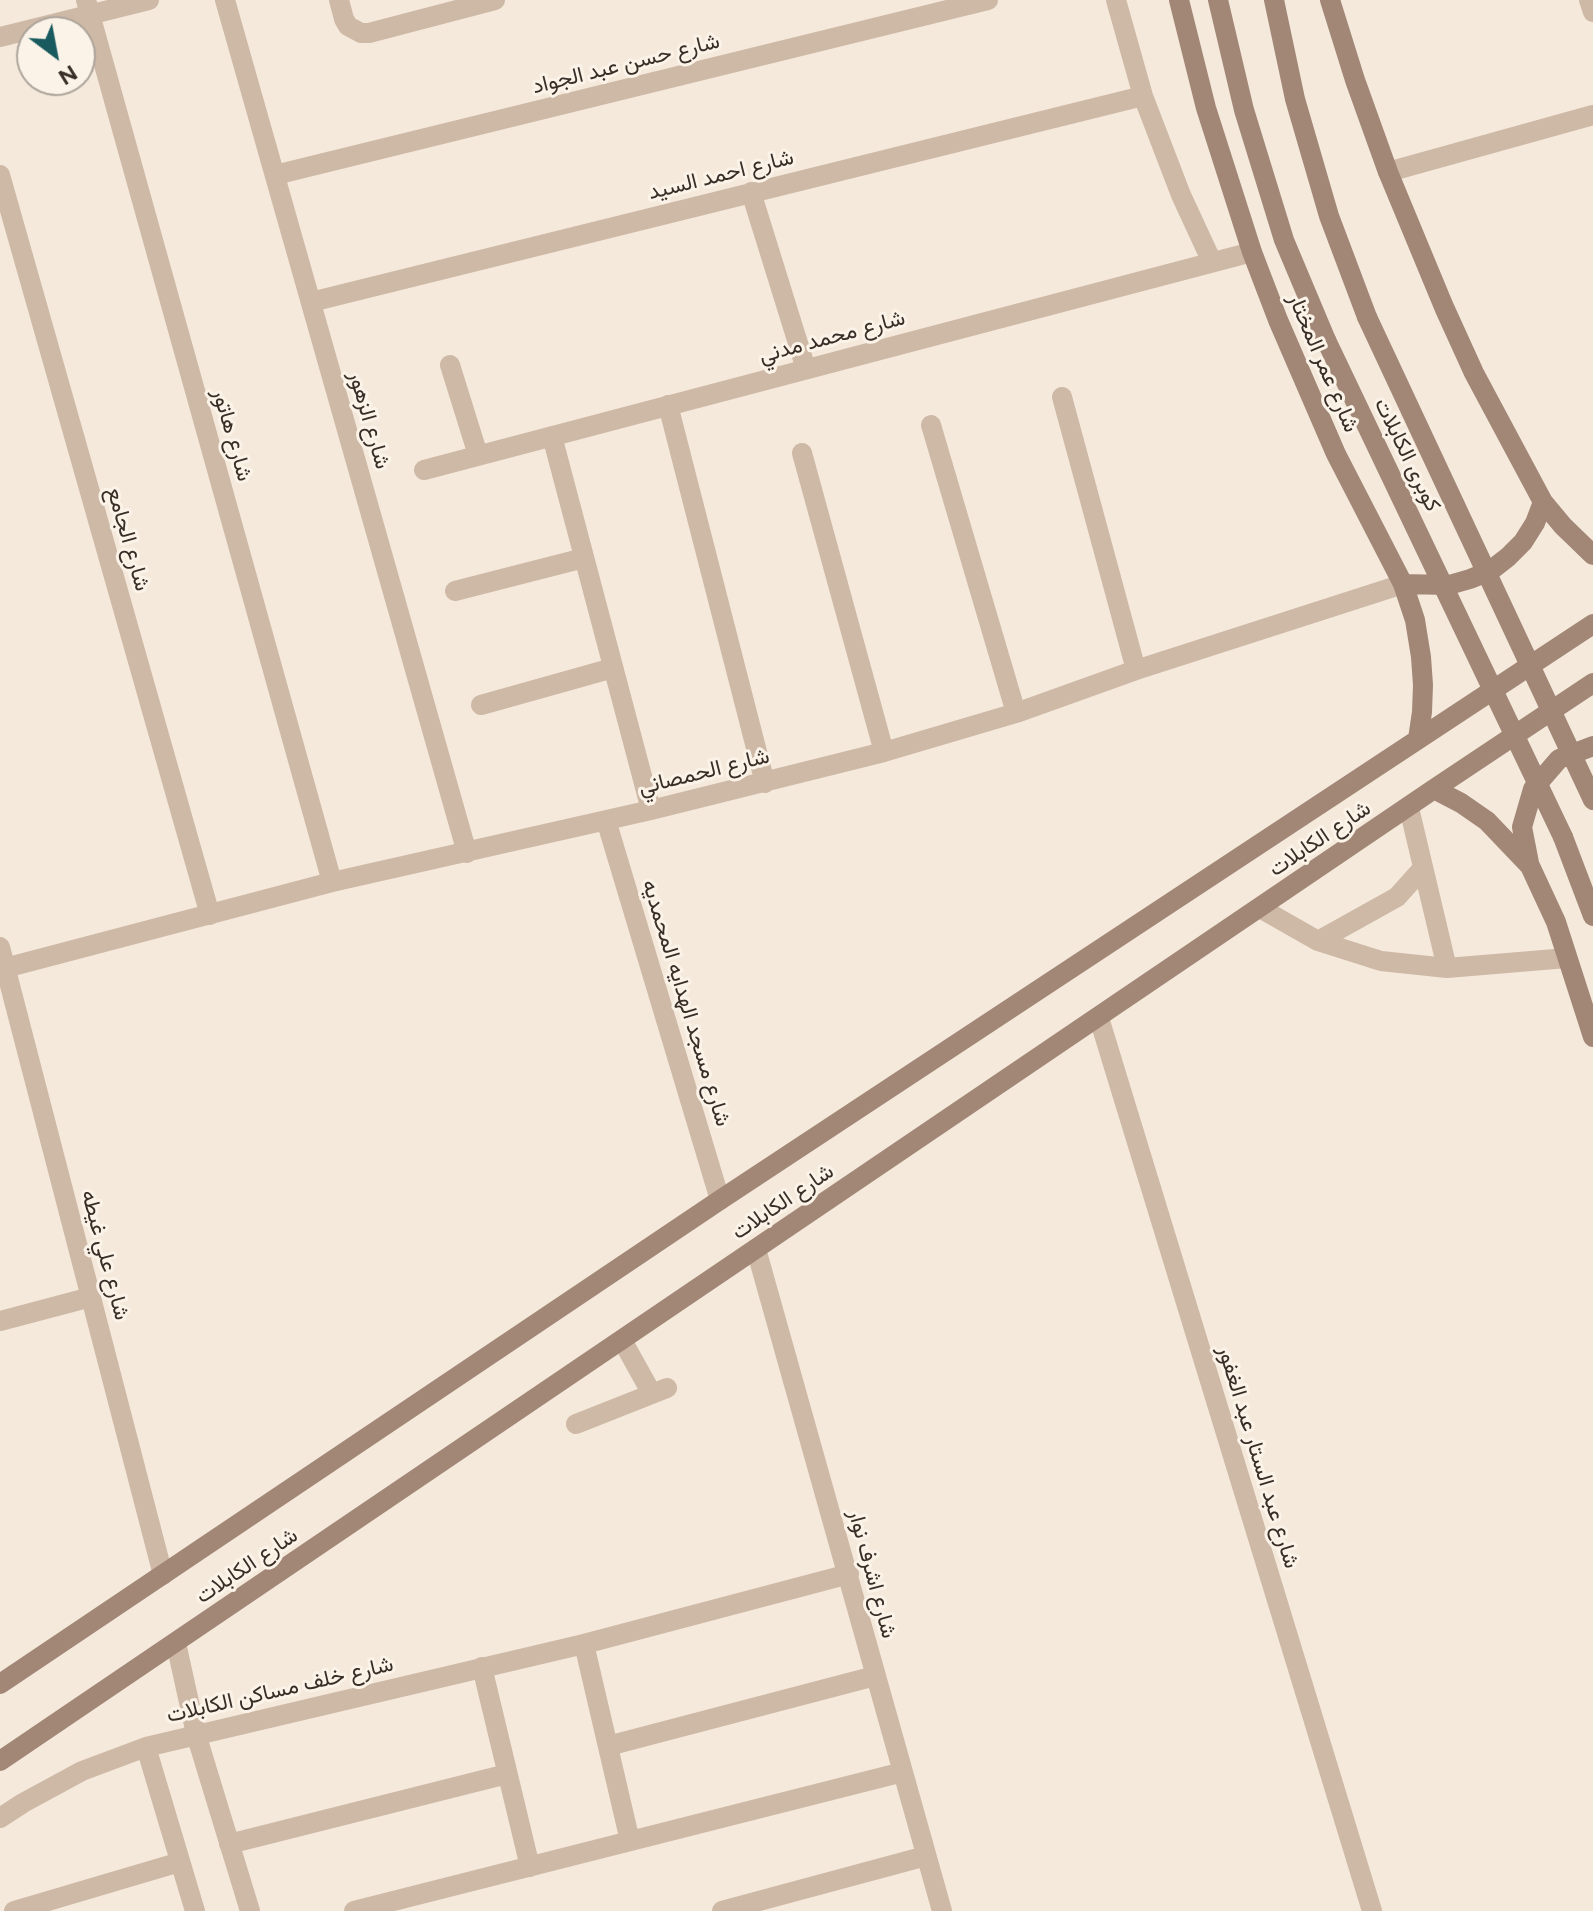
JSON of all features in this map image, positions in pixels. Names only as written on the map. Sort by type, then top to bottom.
[{"type":"main road","name":"شارع عمر المختار","points":[[1179,0],[1206,108],[1252,252],[1318,414],[1403,584],[1415,620],[1421,657],[1422,712],[1418,739]]},
{"type":"main road","name":"كوبرى الكابلات","points":[[1218,0],[1244,110],[1284,240],[1326,340],[1563,837],[1593,916]]},
{"type":"main road","name":"كوبرى الكابلات","points":[[1274,0],[1295,99],[1325,202],[1367,317],[1593,800]]},
{"type":"main road","points":[[1330,0],[1388,172],[1432,281],[1474,373],[1543,502],[1593,555]]},
{"type":"main road","points":[[1403,584],[1449,585],[1490,571],[1523,542],[1543,502]]},
{"type":"main road","name":"شارع الكابلات","points":[[0,1684],[720,1200],[1593,624]]},
{"type":"main road","name":"شارع الكابلات","points":[[0,1761],[1593,683]]},
{"type":"main road","points":[[1593,746],[1559,759],[1533,789],[1522,827],[1530,866],[1550,908],[1593,1037]]},
{"type":"main road","points":[[1434,789],[1487,821],[1530,866]]},
{"type":"street","points":[[0,37],[88,7],[149,0]]},
{"type":"street","name":"شارع الزهور","points":[[225,0],[467,853]]},
{"type":"street","points":[[340,6],[344,19],[354,30],[369,33],[495,0]]},
{"type":"street","name":"شارع حسن عبد الجواد","points":[[275,175],[988,0]]},
{"type":"street","points":[[1116,0],[1143,96],[1181,195],[1212,262]]},
{"type":"street","points":[[1589,0],[1593,12]]},
{"type":"street","name":"شارع هاتور","points":[[88,7],[332,882]]},
{"type":"street","name":"شارع احمد السيد","points":[[311,302],[1143,96]]},
{"type":"street","points":[[1388,172],[1593,115]]},
{"type":"street","name":"شارع الجامع","points":[[0,175],[210,915]]},
{"type":"street","points":[[751,192],[806,369]]},
{"type":"street","name":"شارع محمد مدني","points":[[424,470],[1252,252]]},
{"type":"street","points":[[450,365],[478,455]]},
{"type":"street","points":[[1062,397],[1136,670]]},
{"type":"street","points":[[668,405],[765,783]]},
{"type":"street","points":[[931,425],[1016,713]]},
{"type":"street","points":[[552,436],[651,810]]},
{"type":"street","points":[[802,453],[884,752]]},
{"type":"street","points":[[455,591],[584,558]]},
{"type":"street","name":"شارع الحمصاني","points":[[5,968],[332,882],[651,810],[884,752],[1016,713],[1136,670],[1403,584]]},
{"type":"street","points":[[481,705],[613,668]]},
{"type":"street","points":[[1409,808],[1447,968]]},
{"type":"street","name":"شارع مسجد الهدايه المحمديه","points":[[606,820],[720,1200]]},
{"type":"street","points":[[1318,941],[1397,897],[1423,868]]},
{"type":"street","points":[[1260,908],[1318,941],[1381,961],[1447,968],[1567,958]]},
{"type":"street","name":"شارع علي غيطه","points":[[0,947],[163,1575]]},
{"type":"street","name":"شارع عبد الستار عبد الغفور","points":[[1099,1018],[1372,1911]]},
{"type":"street","name":"شارع اشرف نوار","points":[[756,1249],[942,1911]]},
{"type":"street","points":[[0,1321],[91,1297]]},
{"type":"street","points":[[576,1424],[660,1391],[622,1340]]},
{"type":"street","name":"شارع خلف مساكن الكابلات","points":[[0,1818],[82,1771],[146,1747],[584,1644],[849,1574]]},
{"type":"street","points":[[176,1643],[196,1734],[250,1911]]},
{"type":"street","points":[[584,1644],[630,1841]]},
{"type":"street","points":[[482,1667],[530,1867]]},
{"type":"street","points":[[608,1746],[875,1676]]},
{"type":"street","points":[[146,1747],[195,1911]]},
{"type":"street","points":[[354,1911],[903,1772]]},
{"type":"street","points":[[229,1844],[507,1774]]},
{"type":"street","points":[[722,1911],[926,1856]]},
{"type":"street","points":[[14,1911],[180,1862]]}]
